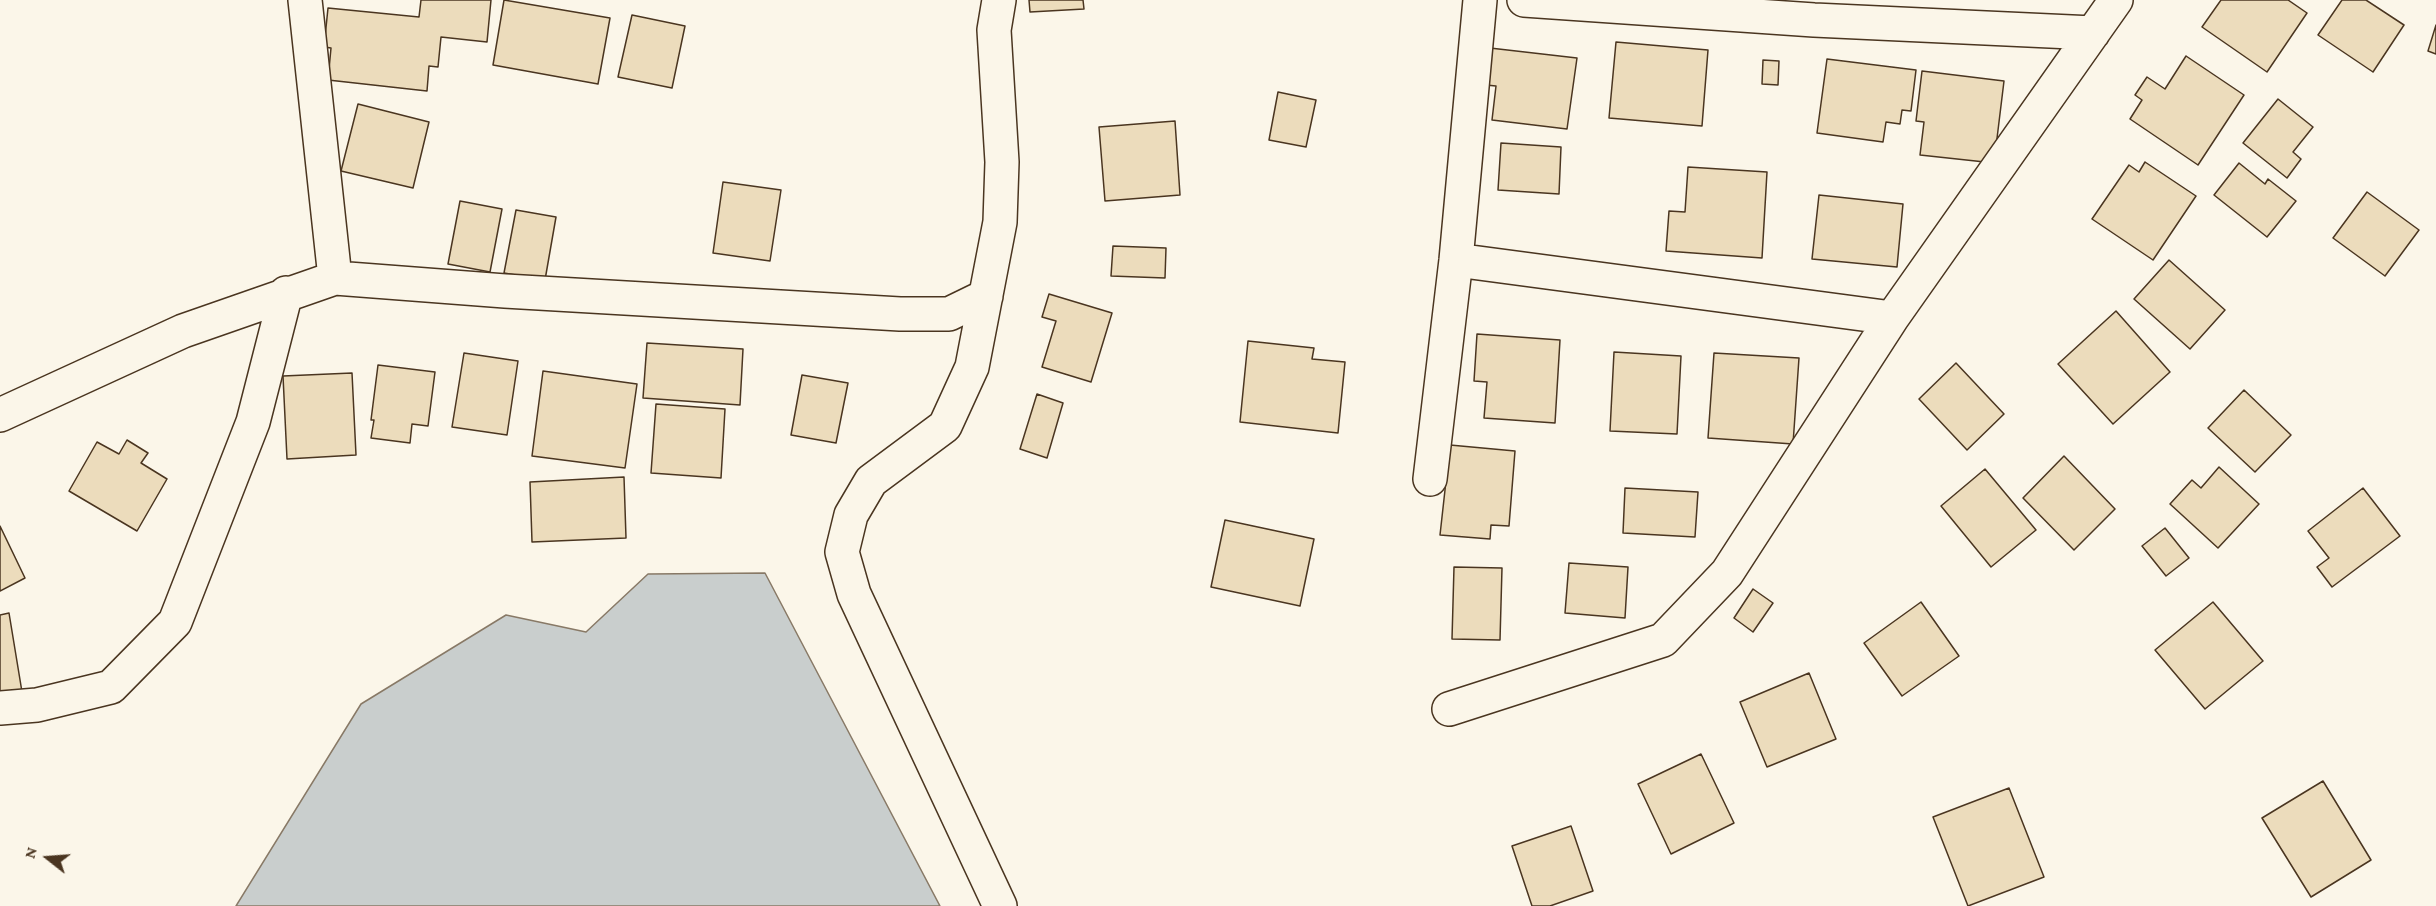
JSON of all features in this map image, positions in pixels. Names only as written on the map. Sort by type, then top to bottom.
[{"type":"street","points":[[305,0],[335,278]]},
{"type":"street","points":[[999,0],[994,30],[1002,162],[1000,222],[972,367],[945,426],[871,481],[851,515],[842,552],[854,594],[1000,906]]},
{"type":"street","points":[[1430,479],[1456,260],[1480,0]]},
{"type":"street","points":[[1524,0],[1815,10],[2093,33]]},
{"type":"street","points":[[1449,709],[1663,640],[1726,573],[1892,318],[2116,0]]},
{"type":"street","points":[[1456,260],[1892,318]]},
{"type":"street","points":[[0,415],[183,331],[286,293],[335,278],[900,314],[949,314],[986,296]]},
{"type":"street","points":[[0,708],[37,705],[111,687],[175,622],[253,422],[286,293]]},
{"type":"shaded area","points":[[765,573],[940,906],[236,906],[361,704],[506,615],[586,632],[648,574]]},
{"type":"building","points":[[421,0],[491,0],[487,42],[441,37],[438,67],[429,66],[427,91],[328,80],[331,48],[324,47],[328,8],[419,17]]},
{"type":"building","points":[[504,0],[610,18],[598,84],[493,65]]},
{"type":"building","points":[[1029,0],[1083,0],[1084,9],[1030,12]]},
{"type":"building","points":[[2221,0],[2288,0],[2307,13],[2267,72],[2202,27]]},
{"type":"building","points":[[2342,0],[2366,0],[2404,25],[2373,72],[2318,35]]},
{"type":"building","points":[[632,15],[685,26],[672,88],[618,77]]},
{"type":"building","points":[[2436,25],[2436,54],[2428,51]]},
{"type":"building","points":[[1616,42],[1708,50],[1702,126],[1609,118]]},
{"type":"building","points":[[1490,48],[1577,58],[1567,129],[1492,120],[1496,86],[1486,85]]},
{"type":"building","points":[[2186,56],[2244,95],[2198,165],[2130,119],[2142,100],[2135,95],[2147,77],[2165,89]]},
{"type":"building","points":[[1827,59],[1916,70],[1911,111],[1902,110],[1900,124],[1886,122],[1883,142],[1817,133]]},
{"type":"building","points":[[1763,60],[1779,61],[1778,85],[1762,84]]},
{"type":"building","points":[[1922,71],[2004,81],[1994,163],[1920,155],[1924,122],[1916,121]]},
{"type":"building","points":[[1278,92],[1316,100],[1306,147],[1269,140]]},
{"type":"building","points":[[2278,99],[2313,127],[2293,152],[2301,159],[2287,178],[2243,143]]},
{"type":"building","points":[[358,104],[429,122],[413,188],[341,171]]},
{"type":"building","points":[[1175,121],[1180,195],[1105,201],[1099,127]]},
{"type":"building","points":[[1501,143],[1561,147],[1559,194],[1498,190]]},
{"type":"building","points":[[2145,162],[2196,196],[2153,260],[2092,219],[2129,165],[2139,172]]},
{"type":"building","points":[[2239,163],[2265,184],[2268,179],[2296,201],[2267,237],[2214,195]]},
{"type":"building","points":[[1688,167],[1767,172],[1762,258],[1666,251],[1669,211],[1685,212]]},
{"type":"building","points":[[723,182],[781,190],[770,261],[713,253]]},
{"type":"building","points":[[2367,192],[2419,230],[2385,276],[2333,238]]},
{"type":"building","points":[[1819,195],[1903,204],[1897,267],[1812,259]]},
{"type":"building","points":[[460,201],[502,209],[490,272],[448,264]]},
{"type":"building","points":[[516,210],[556,217],[545,280],[504,273]]},
{"type":"building","points":[[1113,246],[1166,248],[1165,278],[1111,276]]},
{"type":"building","points":[[2169,260],[2225,310],[2190,349],[2134,299]]},
{"type":"building","points":[[1049,294],[1112,313],[1091,382],[1042,367],[1056,321],[1042,317]]},
{"type":"building","points":[[2116,311],[2170,372],[2113,424],[2058,364]]},
{"type":"building","points":[[1477,334],[1560,340],[1555,423],[1484,418],[1487,382],[1474,381]]},
{"type":"building","points":[[1248,341],[1314,348],[1312,359],[1345,362],[1338,433],[1240,422]]},
{"type":"building","points":[[647,343],[743,349],[740,405],[643,398]]},
{"type":"building","points":[[1614,352],[1681,356],[1677,434],[1610,431]]},
{"type":"building","points":[[464,353],[518,361],[507,435],[452,427]]},
{"type":"building","points":[[1714,353],[1799,358],[1793,444],[1708,438]]},
{"type":"building","points":[[1956,363],[2004,414],[1967,450],[1919,399]]},
{"type":"building","points":[[378,365],[435,372],[428,426],[412,424],[410,443],[371,438]]},
{"type":"building","points":[[543,371],[637,384],[625,468],[532,456]]},
{"type":"building","points":[[352,373],[356,455],[287,459],[283,376]]},
{"type":"building","points":[[802,375],[848,383],[836,443],[791,435]]},
{"type":"building","points":[[2244,390],[2291,435],[2255,472],[2208,428]]},
{"type":"building","points":[[1037,394],[1063,403],[1047,458],[1020,449]]},
{"type":"building","points":[[656,404],[725,409],[721,478],[651,473]]},
{"type":"building","points":[[127,440],[148,453],[141,463],[167,479],[137,531],[69,491],[97,442],[119,454]]},
{"type":"building","points":[[1450,445],[1515,451],[1509,526],[1491,525],[1490,539],[1440,535]]},
{"type":"building","points":[[2064,456],[2115,509],[2074,550],[2023,498]]},
{"type":"building","points":[[2219,467],[2259,504],[2218,548],[2170,504],[2192,480],[2201,488]]},
{"type":"building","points":[[1985,469],[2036,530],[1991,567],[1941,506]]},
{"type":"building","points":[[624,477],[626,538],[532,542],[530,482]]},
{"type":"building","points":[[1625,488],[1698,492],[1695,537],[1623,533]]},
{"type":"building","points":[[2363,488],[2400,536],[2332,587],[2317,567],[2329,558],[2308,531]]},
{"type":"building","points":[[1225,520],[1314,539],[1300,606],[1211,587]]},
{"type":"building","points":[[0,526],[25,578],[0,591]]},
{"type":"building","points":[[2165,528],[2189,558],[2166,576],[2142,546]]},
{"type":"building","points":[[1569,563],[1628,567],[1625,618],[1565,613]]},
{"type":"building","points":[[1454,567],[1502,568],[1500,640],[1452,639]]},
{"type":"building","points":[[1753,589],[1773,603],[1753,632],[1734,618]]},
{"type":"building","points":[[1921,602],[1959,656],[1902,696],[1864,643]]},
{"type":"building","points":[[2213,602],[2263,661],[2205,709],[2155,650]]},
{"type":"building","points":[[9,613],[23,698],[0,702],[0,615]]},
{"type":"building","points":[[1809,673],[1836,739],[1767,767],[1740,702]]},
{"type":"building","points":[[1701,754],[1734,823],[1671,854],[1638,784]]},
{"type":"building","points":[[2323,781],[2371,860],[2311,897],[2262,818]]},
{"type":"building","points":[[2009,788],[2044,877],[1968,906],[1933,817]]},
{"type":"building","points":[[1571,826],[1593,891],[1550,906],[1532,906],[1512,846]]}]
